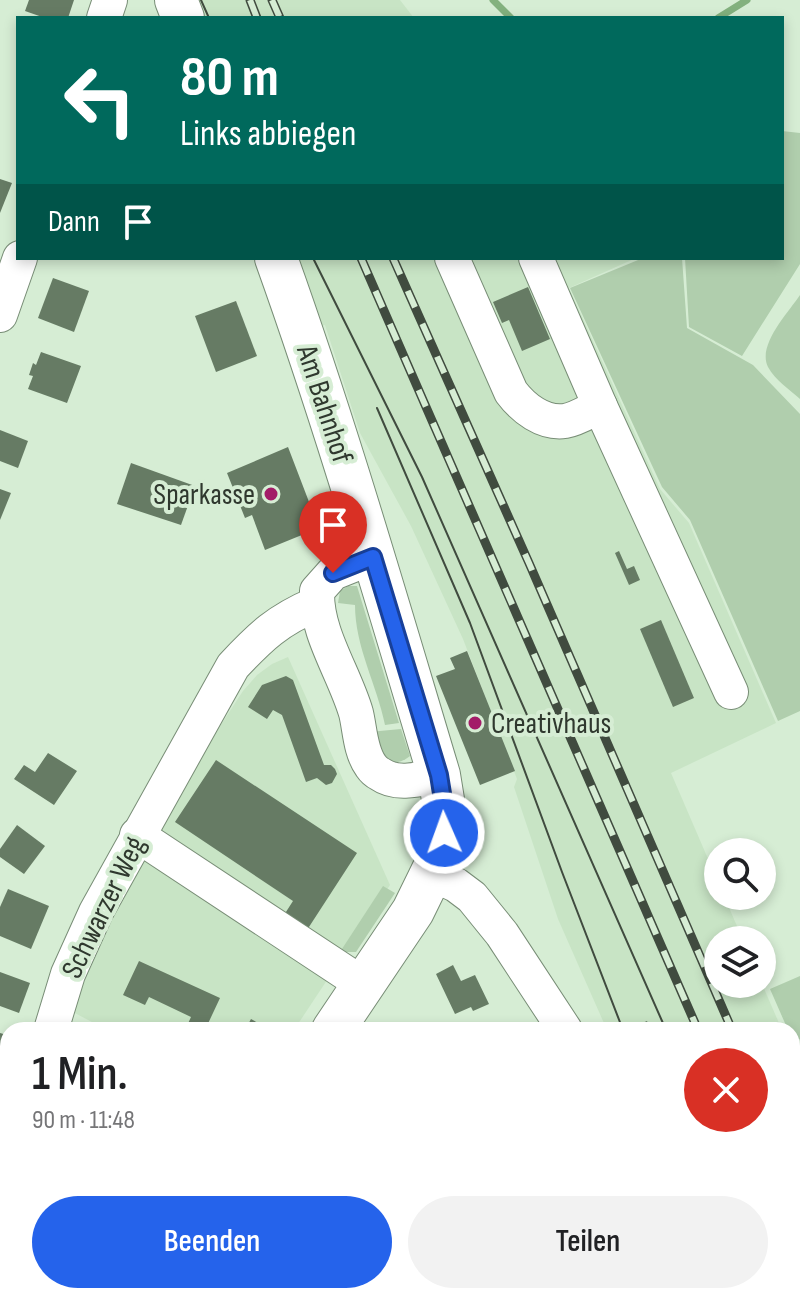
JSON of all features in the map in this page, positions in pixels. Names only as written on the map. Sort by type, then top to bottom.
[{"type":"main road","name":"Am Bahnhof","points":[[277,260],[373,557],[439,775],[444,806],[444,833],[432,874],[413,911],[338,1022]]},
{"type":"street","points":[[0,315],[19,260]]},
{"type":"street","points":[[453,260],[511,392],[519,402],[538,415],[563,421],[577,418],[600,406]]},
{"type":"street","points":[[537,260],[731,692]]},
{"type":"street","points":[[373,557],[333,573],[317,591],[316,604],[323,630],[355,711],[370,765],[393,780],[418,780],[439,775]]},
{"type":"street","name":"Schwarzer Weg","points":[[53,1022],[68,974],[96,912],[233,666],[257,639],[292,614],[316,604]]},
{"type":"street","points":[[137,835],[362,986]]},
{"type":"street","points":[[432,874],[456,885],[472,897],[502,934],[560,1022]]},
{"type":"shaded area","points":[[189,0],[400,0],[412,16],[195,16]]},
{"type":"shaded area","points":[[784,131],[800,133],[800,264],[742,356],[689,327],[685,260],[784,260]]},
{"type":"shaded area","points":[[290,260],[632,260],[569,288],[660,489],[689,523],[776,723],[671,773],[704,850],[704,910],[730,910],[737,926],[704,926],[704,998],[768,998],[779,1022],[603,1022],[558,919],[514,787],[517,779],[463,639],[411,526],[360,433],[325,325],[310,329]]},
{"type":"shaded area","points":[[638,260],[682,260],[687,328],[753,365],[800,414],[800,711],[778,721],[690,520],[662,487],[570,288]]},
{"type":"shaded area","points":[[800,295],[800,399],[775,376],[766,358],[770,339]]},
{"type":"shaded area","points":[[348,586],[357,586],[399,723],[385,725],[362,651],[355,605],[338,603],[340,591]]},
{"type":"shaded area","points":[[288,657],[390,885],[299,1022],[92,1022],[71,1011],[130,864],[243,691],[272,664]]},
{"type":"shaded area","points":[[401,729],[410,756],[398,762],[384,762],[369,732]]},
{"type":"shaded area","points":[[383,886],[395,893],[356,952],[340,952]]},
{"type":"shaded area","points":[[800,976],[800,1022],[784,1022],[774,998],[776,986]]},
{"type":"building","points":[[29,0],[74,0],[69,16],[39,16],[25,11]]},
{"type":"building","points":[[0,179],[12,183],[0,213]]},
{"type":"building","points":[[53,278],[89,291],[74,332],[38,318]]},
{"type":"building","points":[[528,287],[550,339],[522,351],[509,320],[502,323],[493,302]]},
{"type":"building","points":[[236,301],[257,356],[216,372],[195,316]]},
{"type":"building","points":[[41,352],[81,366],[67,403],[28,389],[33,376],[29,375],[33,363],[36,365]]},
{"type":"building","points":[[0,430],[28,441],[18,468],[0,461]]},
{"type":"building","name":"Sparkasse","points":[[288,447],[319,528],[265,550],[252,515],[245,518],[227,473]]},
{"type":"building","points":[[131,463],[195,486],[181,525],[117,504]]},
{"type":"building","points":[[0,489],[11,493],[0,520]]},
{"type":"building","points":[[619,551],[627,569],[634,566],[640,580],[629,585],[615,553]]},
{"type":"building","points":[[661,620],[694,698],[673,707],[640,629]]},
{"type":"building","name":"Creativhaus","points":[[467,651],[515,771],[480,785],[436,676],[455,669],[450,658]]},
{"type":"building","points":[[286,676],[293,680],[324,765],[335,769],[337,774],[332,783],[326,785],[317,778],[306,782],[282,715],[273,710],[267,719],[248,707],[262,685]]},
{"type":"building","points":[[48,753],[77,771],[54,805],[14,779],[24,765],[35,772]]},
{"type":"building","points":[[216,760],[357,853],[307,930],[284,915],[293,901],[175,822]]},
{"type":"building","points":[[17,825],[45,846],[24,874],[0,857],[0,849]]},
{"type":"building","points":[[8,889],[49,906],[31,949],[0,936],[0,907]]},
{"type":"building","points":[[139,961],[220,998],[209,1022],[189,1022],[191,1017],[149,997],[145,1005],[123,995]]},
{"type":"building","points":[[453,965],[461,981],[475,975],[489,1004],[455,1014],[436,974]]},
{"type":"building","points":[[0,972],[30,983],[19,1013],[0,1006]]},
{"type":"waterway","points":[[493,0],[509,16]]},
{"type":"waterway","points":[[721,16],[747,0]]},
{"type":"tram line","points":[[201,0],[208,16]]},
{"type":"tram line","points":[[314,260],[422,477],[662,1022]]},
{"type":"tram line","points":[[377,408],[470,623],[620,1022]]},
{"type":"railway","points":[[250,0],[256,16]]},
{"type":"railway","points":[[272,0],[279,16]]},
{"type":"railway","points":[[362,260],[695,1022]]},
{"type":"railway","points":[[394,260],[729,1022]]},
{"type":"place","name":"Sparkasse","points":[[271,494]]},
{"type":"place","name":"Creativhaus","points":[[475,723]]},
{"type":"route","points":[[333,573],[373,557],[439,775],[444,833]]}]
